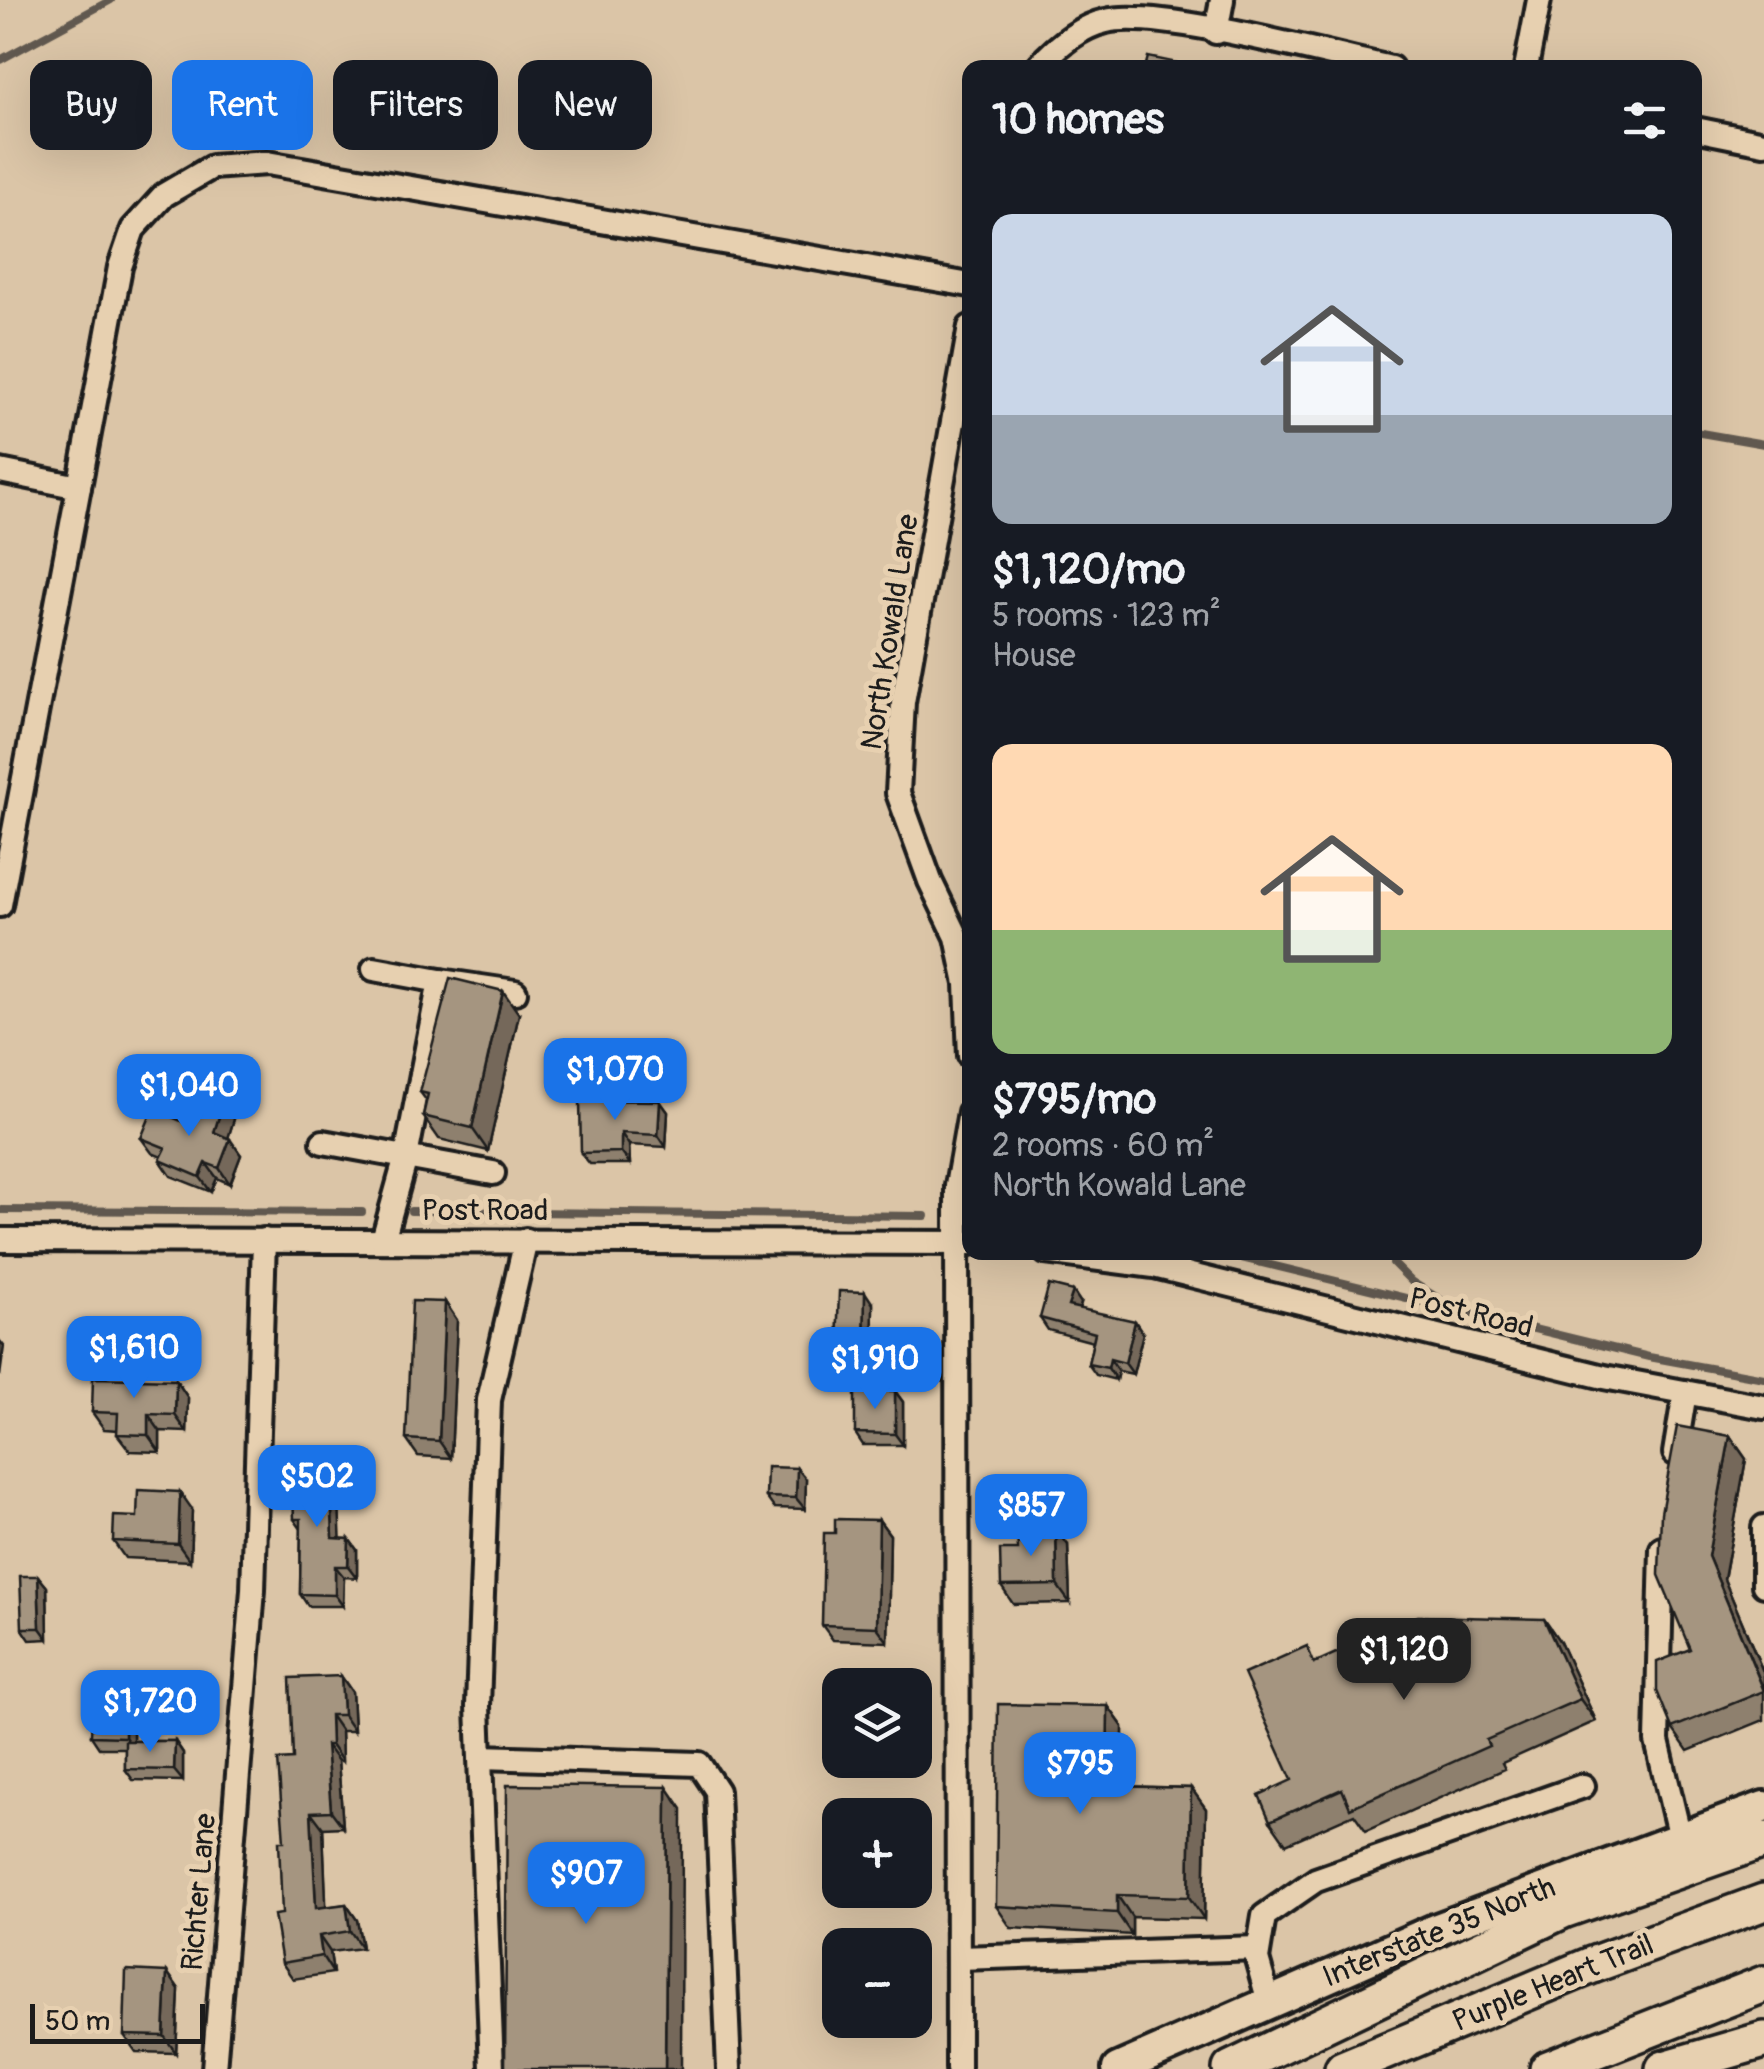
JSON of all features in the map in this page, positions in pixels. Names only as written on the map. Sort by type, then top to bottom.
[{"type":"highway","points":[[1230,2069],[1563,1910],[1764,1840]]},
{"type":"highway","name":"Purple Heart Trail","points":[[1343,2069],[1592,1964],[1764,1902]]},
{"type":"highway","points":[[1548,2069],[1764,1984]]},
{"type":"highway","points":[[1664,2069],[1764,2040]]},
{"type":"main road","name":"Interstate 35 North","points":[[1118,2069],[1437,1929],[1764,1806]]},
{"type":"street","points":[[1216,32],[1222,0]]},
{"type":"street","points":[[1528,60],[1539,0]]},
{"type":"street","points":[[1045,60],[1089,27],[1108,20],[1152,19],[1353,60]]},
{"type":"street","points":[[1702,130],[1764,142]]},
{"type":"street","points":[[0,905],[120,267],[133,229],[164,194],[212,168],[267,163],[962,284]]},
{"type":"street","name":"North Kowald Lane","points":[[962,372],[903,702],[898,794],[930,881],[956,937],[962,963]]},
{"type":"street","points":[[0,471],[79,487]]},
{"type":"street","points":[[374,970],[514,992]]},
{"type":"street","points":[[384,1240],[406,1157],[440,981]]},
{"type":"street","points":[[323,1142],[493,1173]]},
{"type":"street","points":[[962,1158],[957,1186],[962,1222]]},
{"type":"street","name":"Post Road","points":[[0,1240],[962,1243]]},
{"type":"street","name":"Richter Lane","points":[[214,2069],[250,1628],[264,1240]]},
{"type":"street","points":[[492,2069],[480,1757],[489,1400],[526,1240]]},
{"type":"street","points":[[958,2069],[965,1260]]},
{"type":"street","name":"Post Road","points":[[1108,1260],[1154,1266],[1604,1377],[1764,1407]]},
{"type":"street","points":[[1672,1470],[1685,1392]]},
{"type":"street","points":[[1764,1527],[1764,1585]]},
{"type":"street","points":[[1662,1528],[1657,1741],[1680,1838]]},
{"type":"street","points":[[480,1757],[699,1764],[717,1791],[729,2069]]},
{"type":"street","points":[[1269,2002],[1258,1948],[1264,1916],[1316,1880],[1584,1786]]},
{"type":"street","points":[[959,1958],[1258,1948]]},
{"type":"building","points":[[450,978],[503,991],[472,1128],[423,1116],[428,1094],[420,1092]]},
{"type":"building","points":[[203,1097],[223,1104],[214,1132],[230,1139],[219,1168],[206,1163],[200,1177],[160,1160],[166,1148],[141,1138],[153,1109],[193,1126]]},
{"type":"building","points":[[580,1100],[660,1101],[658,1135],[621,1133],[621,1152],[581,1153]]},
{"type":"building","points":[[1049,1285],[1073,1291],[1068,1306],[1135,1321],[1125,1363],[1110,1359],[1108,1368],[1088,1364],[1095,1333],[1040,1318]]},
{"type":"building","points":[[839,1291],[865,1292],[864,1347],[837,1346]]},
{"type":"building","points":[[412,1301],[445,1302],[439,1441],[406,1439]]},
{"type":"building","points":[[93,1378],[176,1380],[175,1415],[148,1414],[148,1435],[117,1434],[118,1413],[92,1412]]},
{"type":"building","points":[[855,1390],[895,1391],[895,1434],[855,1433]]},
{"type":"building","points":[[1677,1426],[1730,1436],[1708,1556],[1764,1691],[1672,1728],[1657,1691],[1657,1662],[1690,1649],[1659,1575],[1661,1513]]},
{"type":"building","points":[[330,1464],[333,1538],[349,1539],[348,1566],[335,1566],[335,1595],[300,1594],[301,1519],[294,1519],[292,1465]]},
{"type":"building","points":[[767,1467],[797,1468],[796,1498],[766,1497]]},
{"type":"building","points":[[138,1490],[180,1492],[178,1544],[113,1541],[114,1516],[137,1517]]},
{"type":"building","points":[[835,1519],[879,1520],[877,1627],[822,1625],[824,1533],[835,1533]]},
{"type":"building","points":[[1056,1528],[1057,1585],[1001,1586],[1000,1550],[1018,1550],[1017,1529]]},
{"type":"building","points":[[20,1576],[38,1576],[40,1628],[22,1628]]},
{"type":"building","points":[[1418,1616],[1544,1619],[1580,1699],[1486,1740],[1489,1746],[1350,1808],[1342,1789],[1270,1821],[1259,1795],[1292,1780],[1244,1674],[1307,1646],[1314,1663]]},
{"type":"building","points":[[341,1676],[343,1715],[330,1715],[331,1745],[326,1745],[331,1811],[311,1812],[316,1908],[346,1904],[350,1931],[319,1936],[322,1956],[282,1963],[274,1915],[282,1914],[279,1841],[284,1841],[278,1760],[293,1759],[290,1678]]},
{"type":"building","points":[[998,1704],[1108,1706],[1107,1786],[1191,1788],[1189,1897],[1117,1895],[1117,1913],[996,1906]]},
{"type":"building","points":[[92,1714],[125,1715],[125,1737],[91,1736]]},
{"type":"building","points":[[125,1741],[175,1741],[174,1770],[125,1769]]},
{"type":"building","points":[[507,1785],[667,1787],[665,2069],[505,2069]]},
{"type":"building","points":[[126,1970],[167,1972],[164,2036],[124,2035]]},
{"type":"waterway","points":[[0,60],[111,0]]},
{"type":"waterway","points":[[1702,433],[1764,444]]},
{"type":"waterway","points":[[0,1210],[362,1212]]},
{"type":"waterway","points":[[411,1211],[925,1216]]},
{"type":"waterway","points":[[1250,1260],[1649,1357],[1764,1378]]},
{"type":"waterway","points":[[1394,1260],[1412,1282],[1457,1310]]}]
